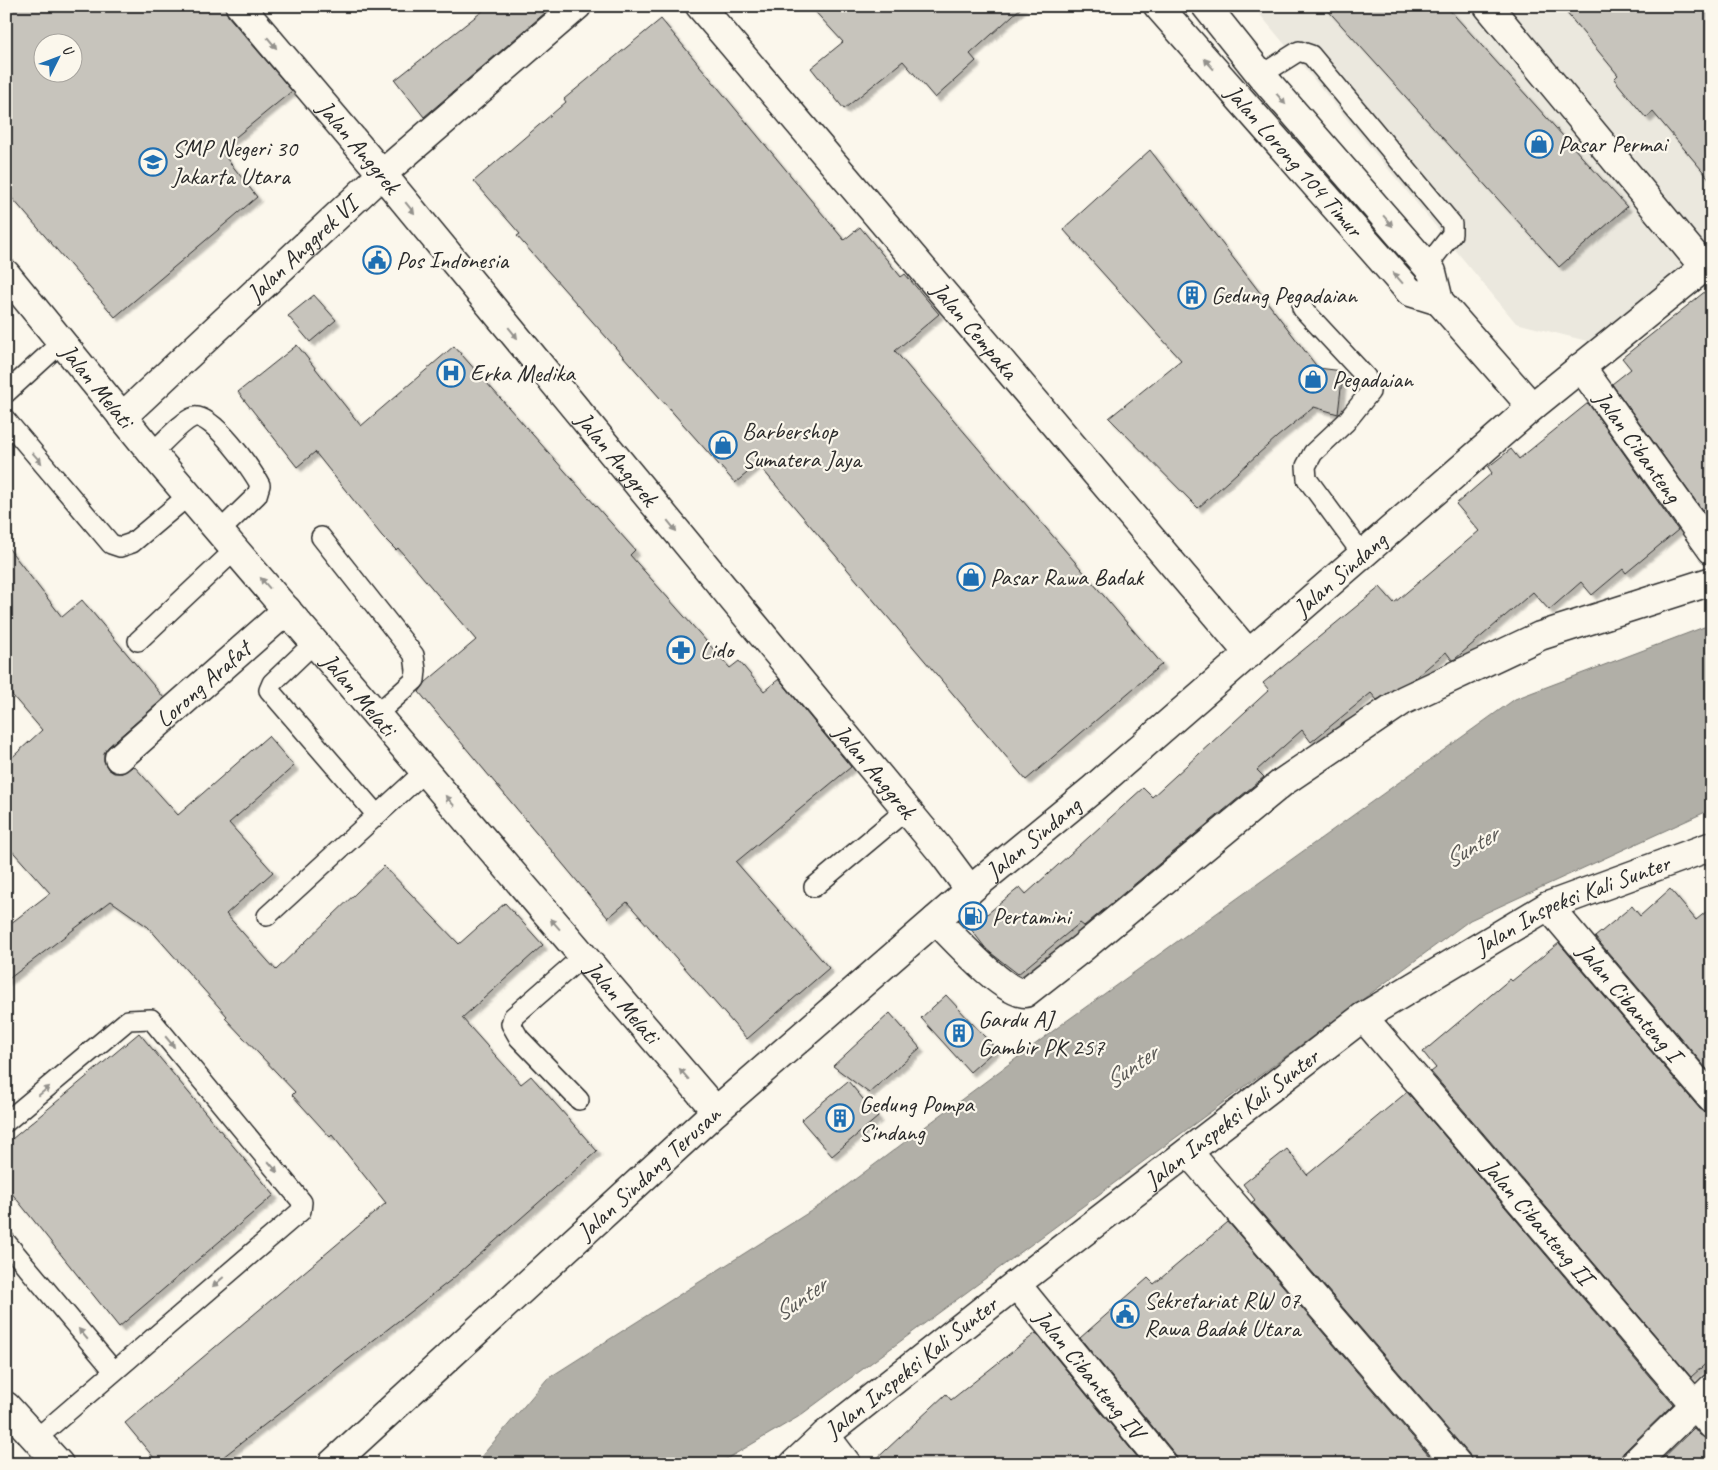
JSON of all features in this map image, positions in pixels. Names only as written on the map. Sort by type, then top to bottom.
[{"type":"street","name":"Jalan Anggrek","points":[[240,6],[382,174],[970,890]]},
{"type":"street","name":"Jalan Anggrek VI","points":[[122,417],[382,174],[577,6]]},
{"type":"street","name":"Jalan Cempaka","points":[[700,6],[1249,654]]},
{"type":"street","name":"Jalan Lorong 104 Timur","points":[[1158,6],[1410,292],[1439,301]]},
{"type":"street","name":"Jalan Lorong 104 Timur","points":[[1206,6],[1261,75],[1432,272],[1439,301],[1532,407]]},
{"type":"street","points":[[1488,6],[1708,264]]},
{"type":"street","name":"Jalan Sindang","points":[[970,890],[1093,789],[1532,407],[1708,264]]},
{"type":"street","name":"Jalan Melati","points":[[7,276],[152,453],[716,1111]]},
{"type":"street","name":"Jalan Cibanteng","points":[[1581,366],[1712,550]]},
{"type":"street","points":[[936,920],[1003,985],[1018,993],[1025,992],[1081,949],[1283,782],[1404,700],[1540,636],[1712,581]]},
{"type":"street","name":"Lorong Arafat","points":[[119,758],[287,610]]},
{"type":"street","name":"Jalan Inspeksi Kali Sunter","points":[[794,1464],[825,1435],[1016,1284],[1364,1017],[1548,906],[1712,846]]},
{"type":"street","name":"Jalan Sindang Terusan","points":[[332,1464],[716,1111],[970,890]]},
{"type":"street","name":"Jalan Cibanteng I","points":[[1548,906],[1712,1099]]},
{"type":"street","name":"Jalan Cibanteng II","points":[[1364,1017],[1703,1396],[1712,1425]]},
{"type":"street","points":[[1189,1153],[1457,1464]]},
{"type":"street","name":"Jalan Cibanteng IV","points":[[1016,1284],[1164,1464]]},
{"type":"street","points":[[1634,1464],[1703,1396]]},
{"type":"street","points":[[6,1406],[59,1464]]},
{"type":"street","points":[[825,1435],[847,1464]]},
{"type":"lane","points":[[1261,75],[1299,51],[1311,55],[1452,224],[1452,234],[1427,266]]},
{"type":"lane","points":[[1302,308],[1366,377],[1370,392],[1360,407],[1314,453],[1306,466],[1307,479],[1362,555]]},
{"type":"lane","points":[[6,393],[62,342]]},
{"type":"lane","points":[[138,641],[228,540],[257,495],[260,485],[254,473],[212,423],[202,417],[192,417],[152,453]]},
{"type":"lane","points":[[6,420],[111,544],[120,547],[132,543],[189,495]]},
{"type":"lane","points":[[321,537],[414,655],[415,680],[377,714]]},
{"type":"lane","points":[[315,642],[272,683],[269,690],[376,814]]},
{"type":"lane","points":[[267,916],[376,814],[425,772]]},
{"type":"lane","points":[[814,887],[906,810]]},
{"type":"lane","points":[[579,1100],[519,1038],[511,1024],[513,1017],[583,956]]},
{"type":"lane","points":[[6,1122],[128,1020],[151,1019],[302,1202],[301,1211],[37,1438]]},
{"type":"lane","points":[[6,1242],[114,1371]]},
{"type":"shaded area","name":"Pasar Permai","points":[[1253,6],[1680,6],[1712,44],[1712,244],[1591,342],[1516,323]]},
{"type":"water","name":"Sunter","points":[[1712,624],[1712,809],[1470,920],[798,1417],[718,1464],[475,1464],[547,1379],[822,1204],[1065,1022],[1515,699]]},
{"type":"building","name":"SMP Negeri 30 Jakarta Utara","points":[[6,6],[225,6],[228,16],[292,91],[220,150],[257,197],[115,317],[6,191]]},
{"type":"building","points":[[489,6],[553,6],[424,117],[395,80]]},
{"type":"building","points":[[810,6],[1023,6],[970,54],[976,61],[935,98],[903,61],[844,109],[811,68],[843,42]]},
{"type":"building","points":[[1324,6],[1446,6],[1627,207],[1559,267]]},
{"type":"building","points":[[1561,6],[1712,6],[1712,182],[1653,112],[1646,118],[1614,79],[1618,75]]},
{"type":"building","points":[[661,19],[844,240],[860,227],[901,277],[905,274],[939,314],[895,351],[1162,664],[1026,780],[758,464],[735,483],[517,236],[520,234],[474,181],[566,102],[564,99]]},
{"type":"building","name":"Gedung Pegadaian","points":[[1150,150],[1318,368],[1343,371],[1338,414],[1314,407],[1277,437],[1198,508],[1109,418],[1181,360],[1063,229]]},
{"type":"building","points":[[1712,286],[1712,502],[1702,510],[1612,384],[1631,369],[1622,358]]},
{"type":"building","points":[[314,295],[336,320],[310,342],[288,316]]},
{"type":"building","points":[[297,345],[361,426],[454,346],[635,550],[630,555],[730,668],[739,661],[764,691],[779,679],[851,767],[736,862],[829,968],[747,1039],[627,902],[608,918],[419,692],[426,682],[476,640],[398,548],[396,550],[382,536],[315,452],[297,467],[238,392]]},
{"type":"building","points":[[1588,403],[1678,530],[1626,573],[1623,569],[1592,595],[1581,582],[1549,610],[1533,592],[1455,659],[1452,660],[1446,652],[1415,678],[1377,700],[1371,693],[1311,742],[1302,730],[1257,770],[1264,777],[1084,926],[1080,923],[1018,974],[987,950],[970,928],[1020,887],[1026,894],[1143,788],[1152,797],[1269,690],[1263,683],[1380,587],[1394,603],[1479,531],[1456,504],[1492,473],[1488,467],[1511,449],[1519,459]]},
{"type":"building","points":[[6,545],[62,617],[82,600],[164,698],[108,747],[104,753],[104,761],[108,769],[114,773],[122,773],[134,766],[178,815],[268,736],[294,766],[229,823],[273,872],[226,914],[276,970],[384,866],[459,944],[505,903],[543,945],[462,1018],[521,1084],[531,1076],[597,1151],[451,1280],[214,1464],[159,1464],[125,1423],[386,1203],[332,1135],[330,1137],[292,1095],[295,1092],[225,1018],[227,1016],[148,927],[111,901],[6,981],[6,927],[50,893],[6,844],[6,763],[42,730],[6,688]]},
{"type":"building","points":[[1670,889],[1696,920],[1712,907],[1712,1075],[1595,937],[1632,906],[1640,916]]},
{"type":"building","points":[[1559,943],[1700,1109],[1712,1114],[1712,1358],[1691,1377],[1431,1072],[1436,1068],[1423,1052],[1510,979],[1512,981]]},
{"type":"building","name":"Gardu AJ Gambir PK 257","points":[[946,995],[996,1049],[970,1072],[921,1018]]},
{"type":"building","points":[[890,1013],[920,1048],[869,1093],[833,1066]]},
{"type":"building","points":[[139,1033],[274,1195],[119,1327],[6,1186],[6,1144]]},
{"type":"building","name":"Gedung Pompa Sindang","points":[[848,1081],[878,1117],[832,1156],[801,1120]]},
{"type":"building","points":[[1407,1092],[1673,1404],[1623,1453],[1619,1464],[1472,1464],[1469,1454],[1252,1202],[1255,1200],[1243,1184],[1287,1149],[1307,1175]]},
{"type":"building","points":[[1228,1222],[1436,1464],[1178,1464],[1175,1454],[1080,1338],[1148,1278],[1154,1284]]},
{"type":"building","points":[[1036,1333],[1143,1464],[871,1464],[946,1394],[951,1400]]},
{"type":"building","points":[[1694,1428],[1700,1435],[1712,1440],[1712,1464],[1657,1464]]},
{"type":"place","name":"Pasar Permai","points":[[1539,144]]},
{"type":"place","name":"SMP Negeri 30 Jakarta Utara","points":[[153,162]]},
{"type":"place","name":"Pos Indonesia","points":[[377,260]]},
{"type":"place","name":"Gedung Pegadaian","points":[[1192,295]]},
{"type":"place","name":"Erka Medika","points":[[451,373]]},
{"type":"place","name":"Pegadaian","points":[[1313,379]]},
{"type":"place","name":"Barbershop Sumatera Jaya","points":[[723,445]]},
{"type":"place","name":"Pasar Rawa Badak","points":[[971,577]]},
{"type":"place","name":"Lido","points":[[681,650]]},
{"type":"place","name":"Pertamini","points":[[973,916]]},
{"type":"place","name":"Gardu AJ Gambir PK 257","points":[[959,1033]]},
{"type":"place","name":"Gedung Pompa Sindang","points":[[840,1118]]},
{"type":"place","name":"Sekretariat RW 07 Rawa Badak Utara","points":[[1125,1314]]}]
